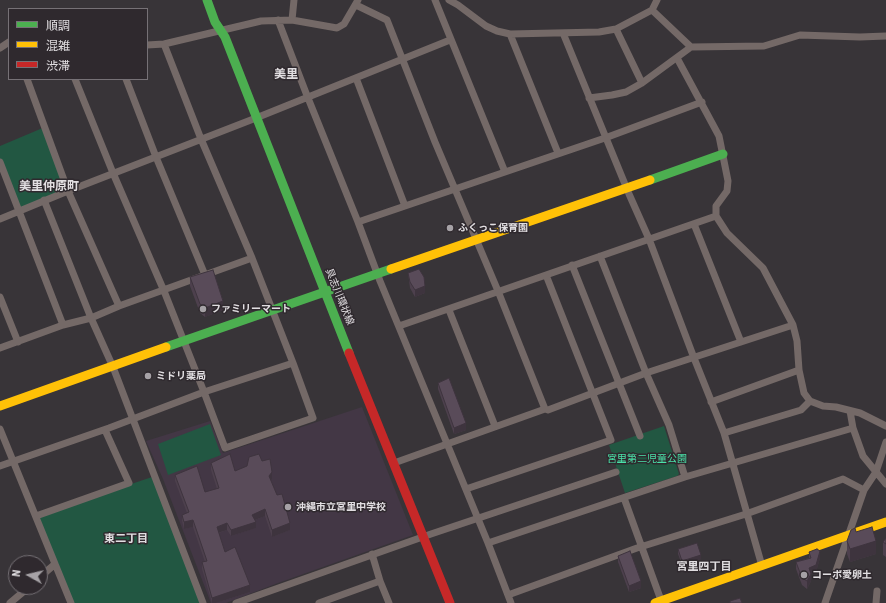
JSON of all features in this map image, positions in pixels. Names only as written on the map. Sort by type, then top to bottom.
[{"type":"street","name":"具志川環状線","points":[[208,0],[215,22],[225,37],[324,291],[450,603]]},
{"type":"street","points":[[292,20],[294,0]]},
{"type":"street","points":[[435,0],[505,172]]},
{"type":"street","points":[[449,0],[486,26],[497,31],[510,34],[599,32],[616,29],[652,10],[657,0]]},
{"type":"street","points":[[148,45],[164,44],[261,21],[292,20],[337,28],[344,24],[357,2],[387,20],[455,190],[498,291],[544,409]]},
{"type":"street","points":[[652,10],[691,46]]},
{"type":"street","points":[[278,20],[377,274],[478,518],[511,603]]},
{"type":"street","points":[[616,29],[642,83]]},
{"type":"street","points":[[563,33],[605,138],[649,239],[724,433],[762,566]]},
{"type":"street","points":[[510,34],[558,153]]},
{"type":"street","points":[[589,98],[612,96],[626,92],[642,83],[691,46],[764,46],[800,34],[860,37],[886,36]]},
{"type":"street","points":[[0,219],[44,200],[256,118],[450,40]]},
{"type":"street","points":[[75,80],[113,173],[164,290],[225,448],[314,418],[252,258],[201,139],[164,44]]},
{"type":"street","points":[[677,58],[719,136],[728,181],[727,191],[716,206],[716,216],[727,233],[763,268],[793,325],[797,341],[799,370],[804,393],[810,401],[823,406],[836,407],[860,413],[886,426]]},
{"type":"street","points":[[356,78],[405,206]]},
{"type":"street","points":[[27,80],[68,191],[119,306]]},
{"type":"street","points":[[126,80],[156,157],[205,275]]},
{"type":"street","points":[[358,222],[605,138],[702,102]]},
{"type":"street","points":[[0,406],[184,342],[324,291],[477,240],[723,154]]},
{"type":"street","points":[[0,162],[63,325]]},
{"type":"street","points":[[44,200],[91,318],[113,367],[203,603]]},
{"type":"street","points":[[399,326],[449,310],[498,291],[716,216]]},
{"type":"street","points":[[694,224],[741,342]]},
{"type":"street","points":[[600,256],[646,373],[669,425],[685,477]]},
{"type":"street","points":[[0,348],[63,325],[91,318],[119,306],[252,258]]},
{"type":"street","points":[[572,265],[640,436]]},
{"type":"street","points":[[466,489],[612,440],[546,275]]},
{"type":"street","points":[[0,297],[18,342]]},
{"type":"street","points":[[449,310],[495,426]]},
{"type":"street","points":[[394,463],[544,409],[548,410],[646,373],[793,325]]},
{"type":"street","points":[[0,466],[105,430],[204,392],[294,364]]},
{"type":"street","points":[[711,402],[799,370]]},
{"type":"street","points":[[724,433],[801,410],[810,401]]},
{"type":"street","points":[[850,411],[853,428],[863,456],[886,484]]},
{"type":"street","points":[[488,543],[685,477],[853,428]]},
{"type":"street","points":[[0,429],[71,603]]},
{"type":"street","points":[[36,516],[129,483],[105,430]]},
{"type":"street","points":[[825,603],[864,490],[876,472],[886,442]]},
{"type":"street","points":[[236,603],[423,536],[616,472]]},
{"type":"street","points":[[508,595],[641,546],[746,514],[843,479],[864,490]]},
{"type":"street","points":[[624,498],[659,602],[886,522]]},
{"type":"street","points":[[372,554],[380,581],[389,603]]},
{"type":"street","points":[[48,570],[55,564]]},
{"type":"street","points":[[319,603],[380,581]]},
{"type":"street","points":[[876,591],[876,603]]},
{"type":"street","points":[[10,603],[19,595]]},
{"type":"shaded area","name":"沖縄市立宮里中学校","points":[[362,407],[413,535],[226,603],[211,603],[163,479],[146,441],[210,421],[223,453]]},
{"type":"green space","points":[[45,127],[68,191],[19,211],[0,162],[0,146]]},
{"type":"green space","points":[[210,424],[221,455],[168,475],[158,444]]},
{"type":"green space","name":"宮里第二児童公園","points":[[664,426],[679,474],[677,476],[625,493],[609,445]]},
{"type":"green space","points":[[155,476],[203,603],[71,603],[36,516]]},
{"type":"building","points":[[419,269],[424,277],[425,286],[415,290],[410,282],[408,273]]},
{"type":"building","points":[[213,270],[223,301],[205,308],[200,304],[190,277]]},
{"type":"building","points":[[449,378],[466,423],[454,428],[438,383]]},
{"type":"building","points":[[230,454],[235,471],[247,466],[249,457],[259,454],[262,461],[270,459],[272,472],[269,476],[277,495],[282,494],[290,523],[272,530],[265,509],[252,515],[256,522],[231,530],[227,523],[217,527],[225,552],[235,547],[250,585],[212,598],[202,562],[207,561],[193,520],[184,522],[182,515],[189,512],[175,475],[197,466],[205,492],[219,488],[211,463]]},
{"type":"building","points":[[872,527],[876,541],[850,549],[847,541],[851,530],[855,528],[856,532]]},
{"type":"building","points":[[697,543],[701,555],[682,561],[678,549]]},
{"type":"building","points":[[817,549],[820,551],[816,565],[809,568],[811,574],[807,581],[802,578],[796,562],[811,558],[809,552]]},
{"type":"building","points":[[630,551],[641,581],[629,586],[618,556]]},
{"type":"building","points":[[740,598],[742,603],[730,603],[730,601]]},
{"type":"traffic: fast","points":[[207,0],[215,22],[225,37],[349,353]]},
{"type":"traffic: fast","points":[[650,180],[723,154]]},
{"type":"traffic: fast","points":[[166,347],[391,269]]},
{"type":"traffic: slow","points":[[391,269],[650,180]]},
{"type":"traffic: slow","points":[[0,406],[166,347]]},
{"type":"traffic: slow","points":[[655,603],[886,522]]},
{"type":"traffic: jam","points":[[349,353],[450,603]]},
{"type":"place","name":"ふくっこ保育園","points":[[450,228]]},
{"type":"place","name":"ファミリーマート","points":[[203,309]]},
{"type":"place","name":"ミドリ薬局","points":[[148,376]]},
{"type":"place","name":"沖縄市立宮里中学校","points":[[288,507]]},
{"type":"place","name":"コーポ愛卵土","points":[[804,575]]},
{"type":"district","name":"美里","points":[[286,75]]},
{"type":"district","name":"美里仲原町","points":[[49,187]]},
{"type":"district","name":"東二丁目","points":[[126,539]]},
{"type":"district","name":"宮里四丁目","points":[[704,567]]}]
